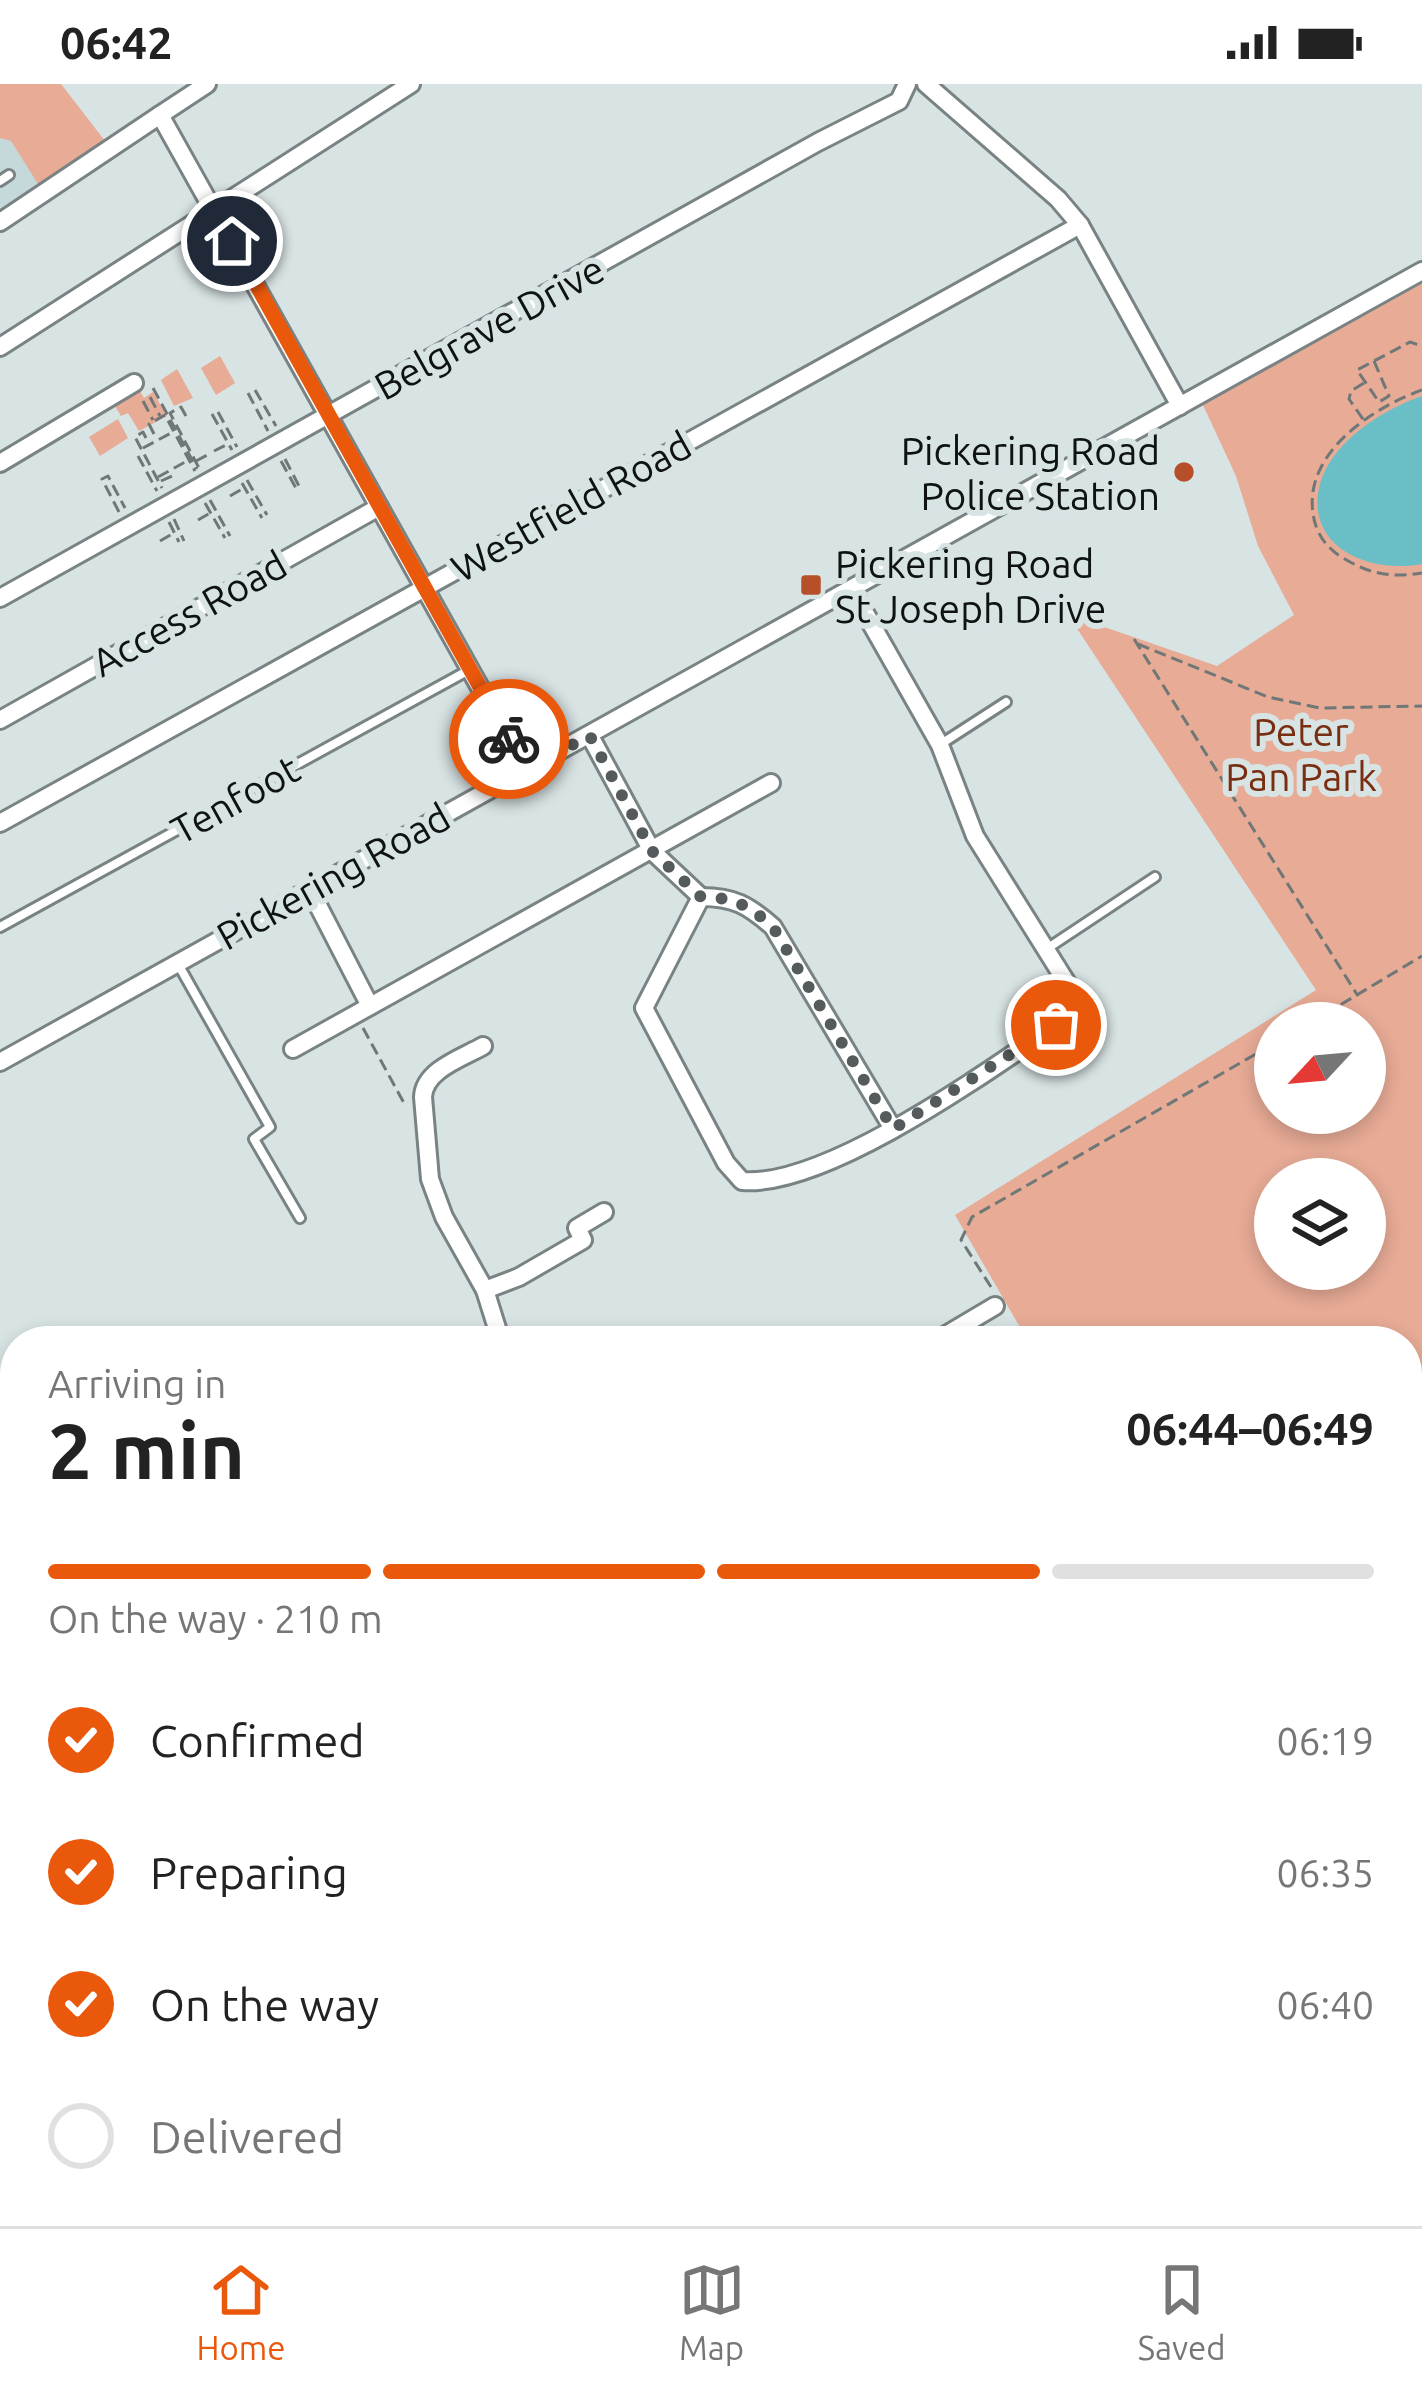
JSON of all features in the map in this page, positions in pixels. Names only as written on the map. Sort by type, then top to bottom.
[{"type":"street","points":[[0,222],[207,84]]},
{"type":"street","points":[[0,346],[410,84]]},
{"type":"street","name":"Belgrave Drive","points":[[0,598],[899,101],[907,84]]},
{"type":"street","points":[[926,84],[1058,199],[1080,225],[1180,406]]},
{"type":"street","points":[[160,115],[525,768]]},
{"type":"street","name":"Westfield Road","points":[[0,823],[1080,225]]},
{"type":"street","name":"Pickering Road","points":[[0,1062],[1422,271]]},
{"type":"street","points":[[0,463],[143,390]]},
{"type":"street","name":"Access Road","points":[[0,719],[379,507]]},
{"type":"street","points":[[701,897],[644,1008],[726,1163],[742,1181],[766,1183],[842,1156],[1056,1025],[1070,1010],[1070,988],[974,836],[940,745],[852,590]]},
{"type":"street","points":[[590,736],[652,851],[701,897],[746,903],[773,927],[893,1129]]},
{"type":"street","points":[[292,1048],[771,783]]},
{"type":"street","points":[[310,890],[370,1006]]},
{"type":"street","points":[[483,1046],[431,1075],[423,1085],[425,1129],[430,1179],[444,1217],[485,1290],[496,1326]]},
{"type":"street","points":[[485,1290],[519,1277],[583,1240],[577,1228],[604,1212]]},
{"type":"street","points":[[961,1326],[994,1306]]},
{"type":"lane","name":"Tenfoot","points":[[0,928],[470,670]]},
{"type":"lane","points":[[940,745],[1006,702]]},
{"type":"lane","points":[[1048,948],[1155,878]]},
{"type":"lane","points":[[177,963],[270,1126],[254,1138],[300,1218]]},
{"type":"path","points":[[1374,361],[1389,396],[1379,402],[1357,370],[1374,361],[1410,342],[1422,346]]},
{"type":"path","points":[[1365,382],[1349,399],[1365,422]]},
{"type":"path","points":[[143,390],[163,429]]},
{"type":"path","points":[[143,390],[200,476],[165,415],[157,419],[149,424],[154,434]]},
{"type":"path","points":[[255,390],[280,433]]},
{"type":"path","points":[[1422,390],[1400,398],[1327,455],[1310,495],[1315,526],[1332,551],[1362,569],[1390,578],[1422,573]]},
{"type":"path","points":[[248,393],[272,437]]},
{"type":"path","points":[[150,397],[157,419]]},
{"type":"path","points":[[186,416],[182,407],[170,413],[192,462]]},
{"type":"path","points":[[215,413],[239,456],[229,444],[215,413]]},
{"type":"path","points":[[142,449],[174,431]]},
{"type":"path","points":[[146,438],[143,433],[135,437],[163,496]]},
{"type":"path","points":[[141,492],[229,444]]},
{"type":"path","points":[[138,456],[156,481]]},
{"type":"path","points":[[282,459],[298,489]]},
{"type":"path","points":[[179,471],[192,462]]},
{"type":"path","points":[[123,518],[102,479],[108,476],[129,515]]},
{"type":"path","points":[[156,481],[172,476]]},
{"type":"path","points":[[243,480],[265,517],[245,488],[243,480]]},
{"type":"path","points":[[213,506],[245,488]]},
{"type":"path","points":[[206,500],[213,506],[227,537],[206,500]]},
{"type":"path","points":[[198,520],[210,513]]},
{"type":"path","points":[[171,519],[182,542]]},
{"type":"path","points":[[160,541],[190,524]]},
{"type":"path","points":[[1358,996],[1136,641],[1268,697],[1319,708],[1422,706]]},
{"type":"path","points":[[1347,1002],[1422,956]]},
{"type":"path","points":[[370,1006],[374,1015],[360,1023],[411,1115],[425,1129]]},
{"type":"path","points":[[994,1306],[1000,1302],[961,1240],[972,1217],[1254,1055]]},
{"type":"shaded area","points":[[0,84],[61,84],[105,141],[0,208]]},
{"type":"green space","points":[[0,84],[61,84],[105,141],[38,184],[11,141],[0,138]]},
{"type":"green space","name":"Peter Pan Park","points":[[1422,276],[1422,1326],[1019,1326],[955,1215],[1254,1029],[1254,1134],[1386,1134],[1386,1002],[1297,1002],[1316,990],[1076,627],[1087,621],[1217,666],[1294,615],[1258,546],[1236,476],[1202,403]]},
{"type":"green space","points":[[220,356],[235,383],[216,395],[201,368]]},
{"type":"green space","points":[[177,369],[193,398],[174,406],[161,380]]},
{"type":"green space","points":[[140,391],[144,398],[153,392],[167,416],[139,431],[128,413],[121,416],[115,406]]},
{"type":"green space","points":[[118,419],[128,438],[100,456],[89,437]]},
{"type":"water","points":[[1422,396],[1422,564],[1367,561],[1336,544],[1325,531],[1318,494],[1323,477],[1331,460],[1357,432],[1389,410]]},
{"type":"way so far","points":[[509,739],[525,768],[590,736],[622,802],[658,858],[701,897],[746,903],[773,927],[893,1129],[1056,1025]]},
{"type":"place","name":"Pickering Road Police Station","points":[[1184,472]]},
{"type":"place","name":"Pickering Road St Joseph Drive","points":[[811,585]]},
{"type":"route","points":[[232,241],[509,739]]}]
